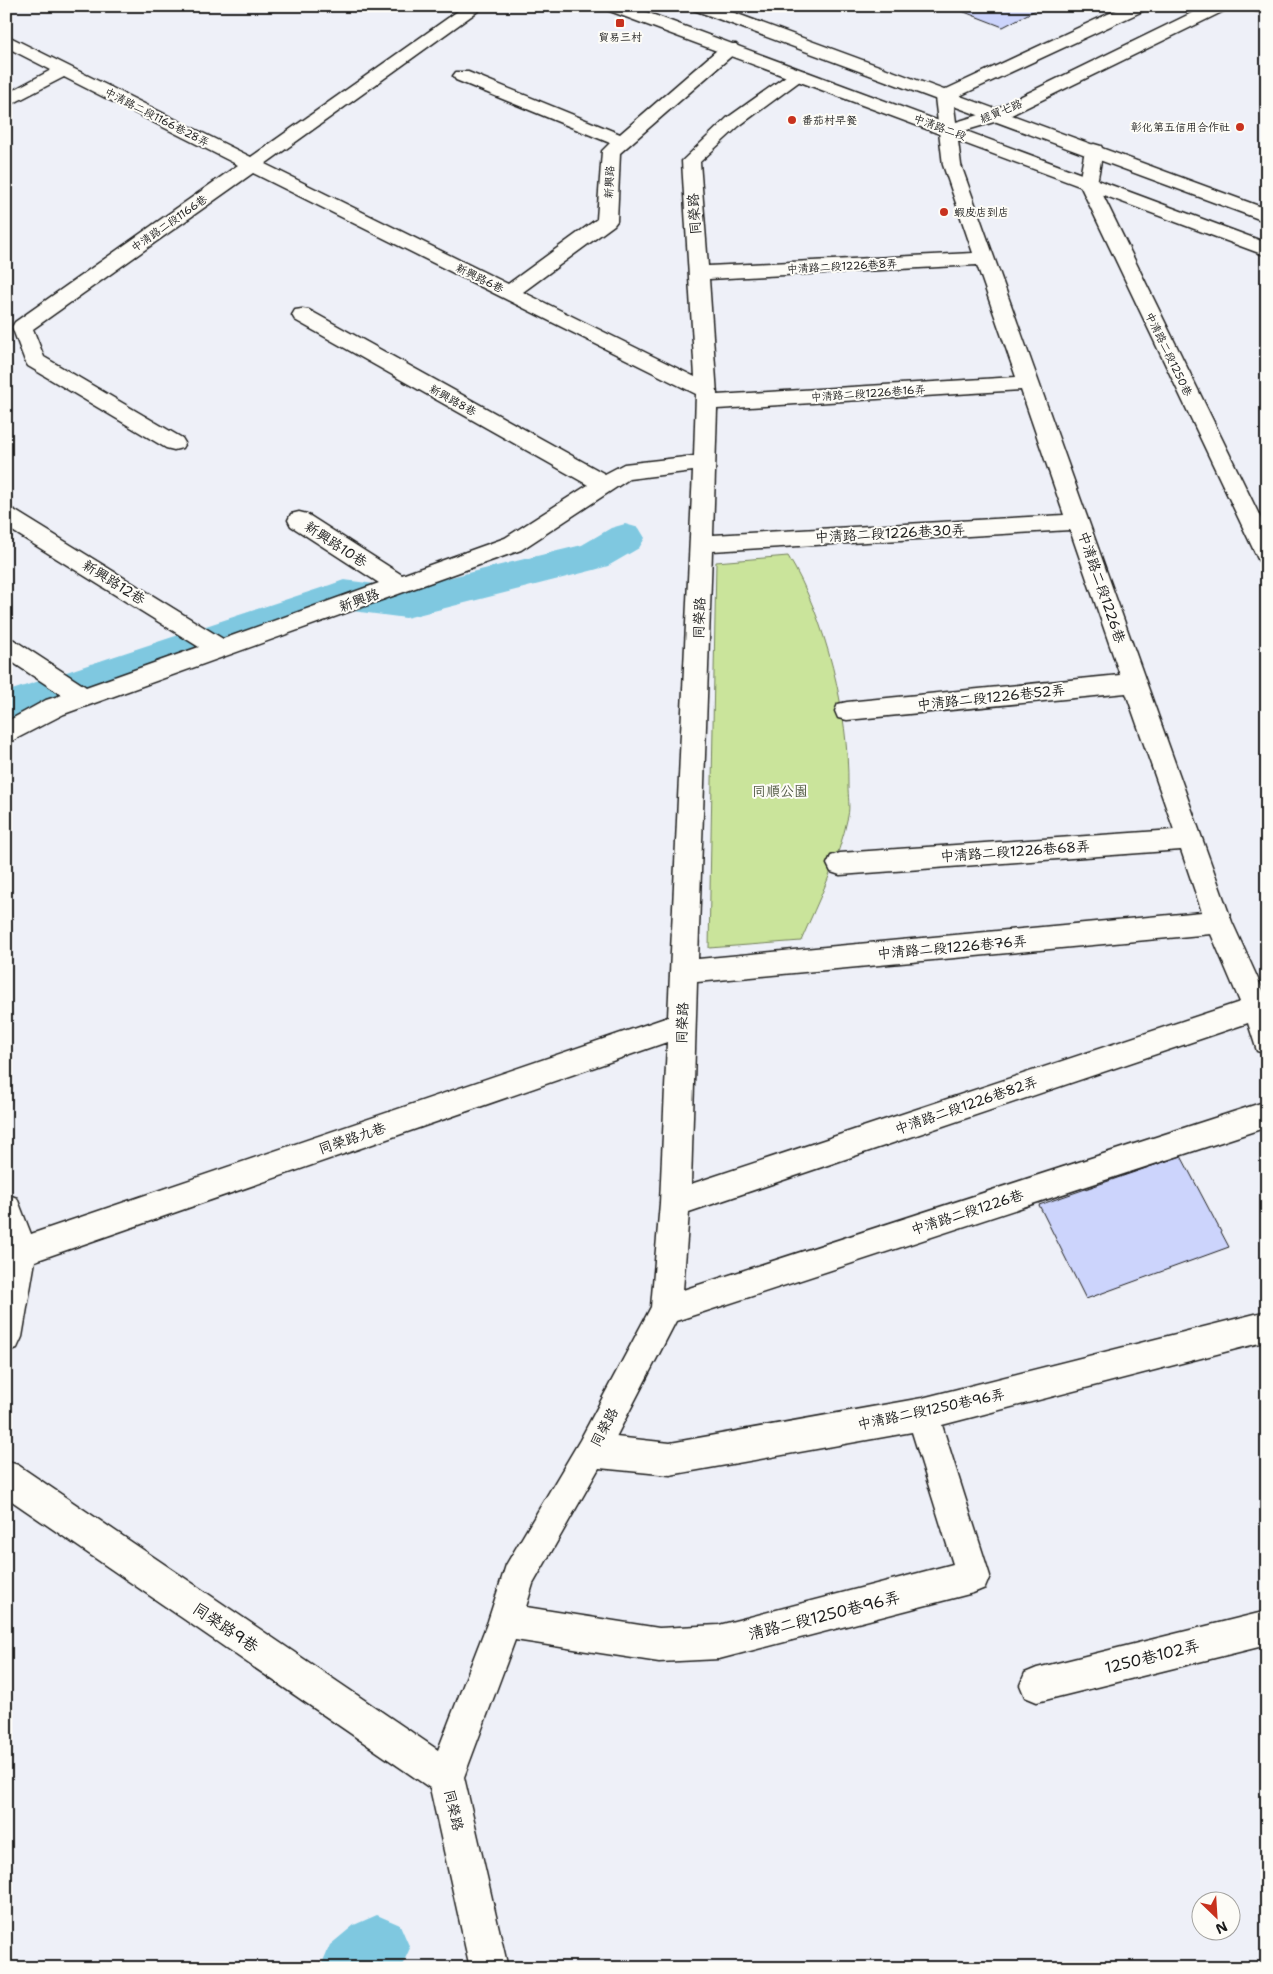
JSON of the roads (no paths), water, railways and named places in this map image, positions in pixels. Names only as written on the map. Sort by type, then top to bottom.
[{"type":"street","name":"中清路二段1166巷","points":[[174,443],[36,361],[22,327],[477,6]]},
{"type":"street","name":"中清路二段","points":[[613,6],[730,48],[1267,250]]},
{"type":"street","points":[[700,6],[995,116],[1094,150],[1267,216]]},
{"type":"street","points":[[944,97],[1139,6]]},
{"type":"street","name":"經貿七路","points":[[949,130],[995,116],[1220,6]]},
{"type":"street","points":[[1258,6],[1267,9]]},
{"type":"street","name":"中清路二段1166巷28弄","points":[[6,40],[252,165]]},
{"type":"street","name":"新興路","points":[[510,292],[607,221],[611,151],[730,48]]},
{"type":"street","points":[[6,102],[63,70]]},
{"type":"street","name":"同榮路","points":[[489,1968],[446,1776],[505,1621],[518,1577],[591,1451],[666,1310],[675,1203],[707,397],[691,161],[733,122],[799,75]]},
{"type":"street","points":[[462,76],[622,141]]},
{"type":"street","points":[[944,97],[949,130]]},
{"type":"street","name":"中清路二段1226巷","points":[[949,130],[952,165],[1219,922],[1257,1008],[1267,1042]]},
{"type":"street","points":[[1088,182],[1094,150]]},
{"type":"street","name":"新興路6巷","points":[[252,165],[510,292],[707,397]]},
{"type":"street","name":"中清路二段1250巷","points":[[1088,182],[1119,251],[1267,555]]},
{"type":"street","name":"中清路二段1226巷8弄","points":[[698,273],[986,258]]},
{"type":"street","name":"新興路8巷","points":[[302,315],[604,484]]},
{"type":"street","name":"中清路二段1226巷16弄","points":[[707,397],[1030,383]]},
{"type":"street","name":"新興路","points":[[6,734],[55,707],[513,544],[624,472],[705,462]]},
{"type":"street","name":"新興路12巷","points":[[6,516],[221,649]]},
{"type":"street","name":"新興路10巷","points":[[299,520],[399,585]]},
{"type":"street","name":"中清路二段1226巷30弄","points":[[702,544],[1078,522]]},
{"type":"street","points":[[6,646],[82,697]]},
{"type":"street","name":"中清路二段1226巷52弄","points":[[847,711],[1135,683]]},
{"type":"street","name":"中清路二段1226巷68弄","points":[[840,864],[1190,839]]},
{"type":"street","name":"中清路二段1226巷76弄","points":[[684,972],[1219,922]]},
{"type":"street","name":"中清路二段1226巷82弄","points":[[675,1203],[1257,1008]]},
{"type":"street","name":"同榮路九巷","points":[[22,1251],[682,1025]]},
{"type":"street","name":"中清路二段1226巷","points":[[666,1310],[1267,1114]]},
{"type":"street","points":[[6,1208],[22,1251],[6,1336]]},
{"type":"street","name":"中清路二段1250巷96弄","points":[[591,1451],[670,1459],[922,1414],[1267,1326]]},
{"type":"street","name":"清路二段1250巷96弄","points":[[505,1621],[659,1644],[719,1642],[973,1576],[922,1414]]},
{"type":"street","name":"同榮路9巷","points":[[6,1477],[446,1776]]},
{"type":"street","name":"1250巷102弄","points":[[1037,1685],[1267,1628]]},
{"type":"waterway","points":[[6,711],[15,705],[344,595],[406,603],[594,556],[625,538]]},
{"type":"waterway","points":[[353,1968],[377,1948]]},
{"type":"place","name":"貿易三村","points":[[620,23]]},
{"type":"place","name":"番茄村早餐","points":[[792,120]]},
{"type":"place","name":"彰化第五信用合作社","points":[[1240,127]]},
{"type":"place","name":"蝦皮店到店","points":[[944,212]]},
{"type":"park label","name":"同順公園","points":[[780,791]]}]
